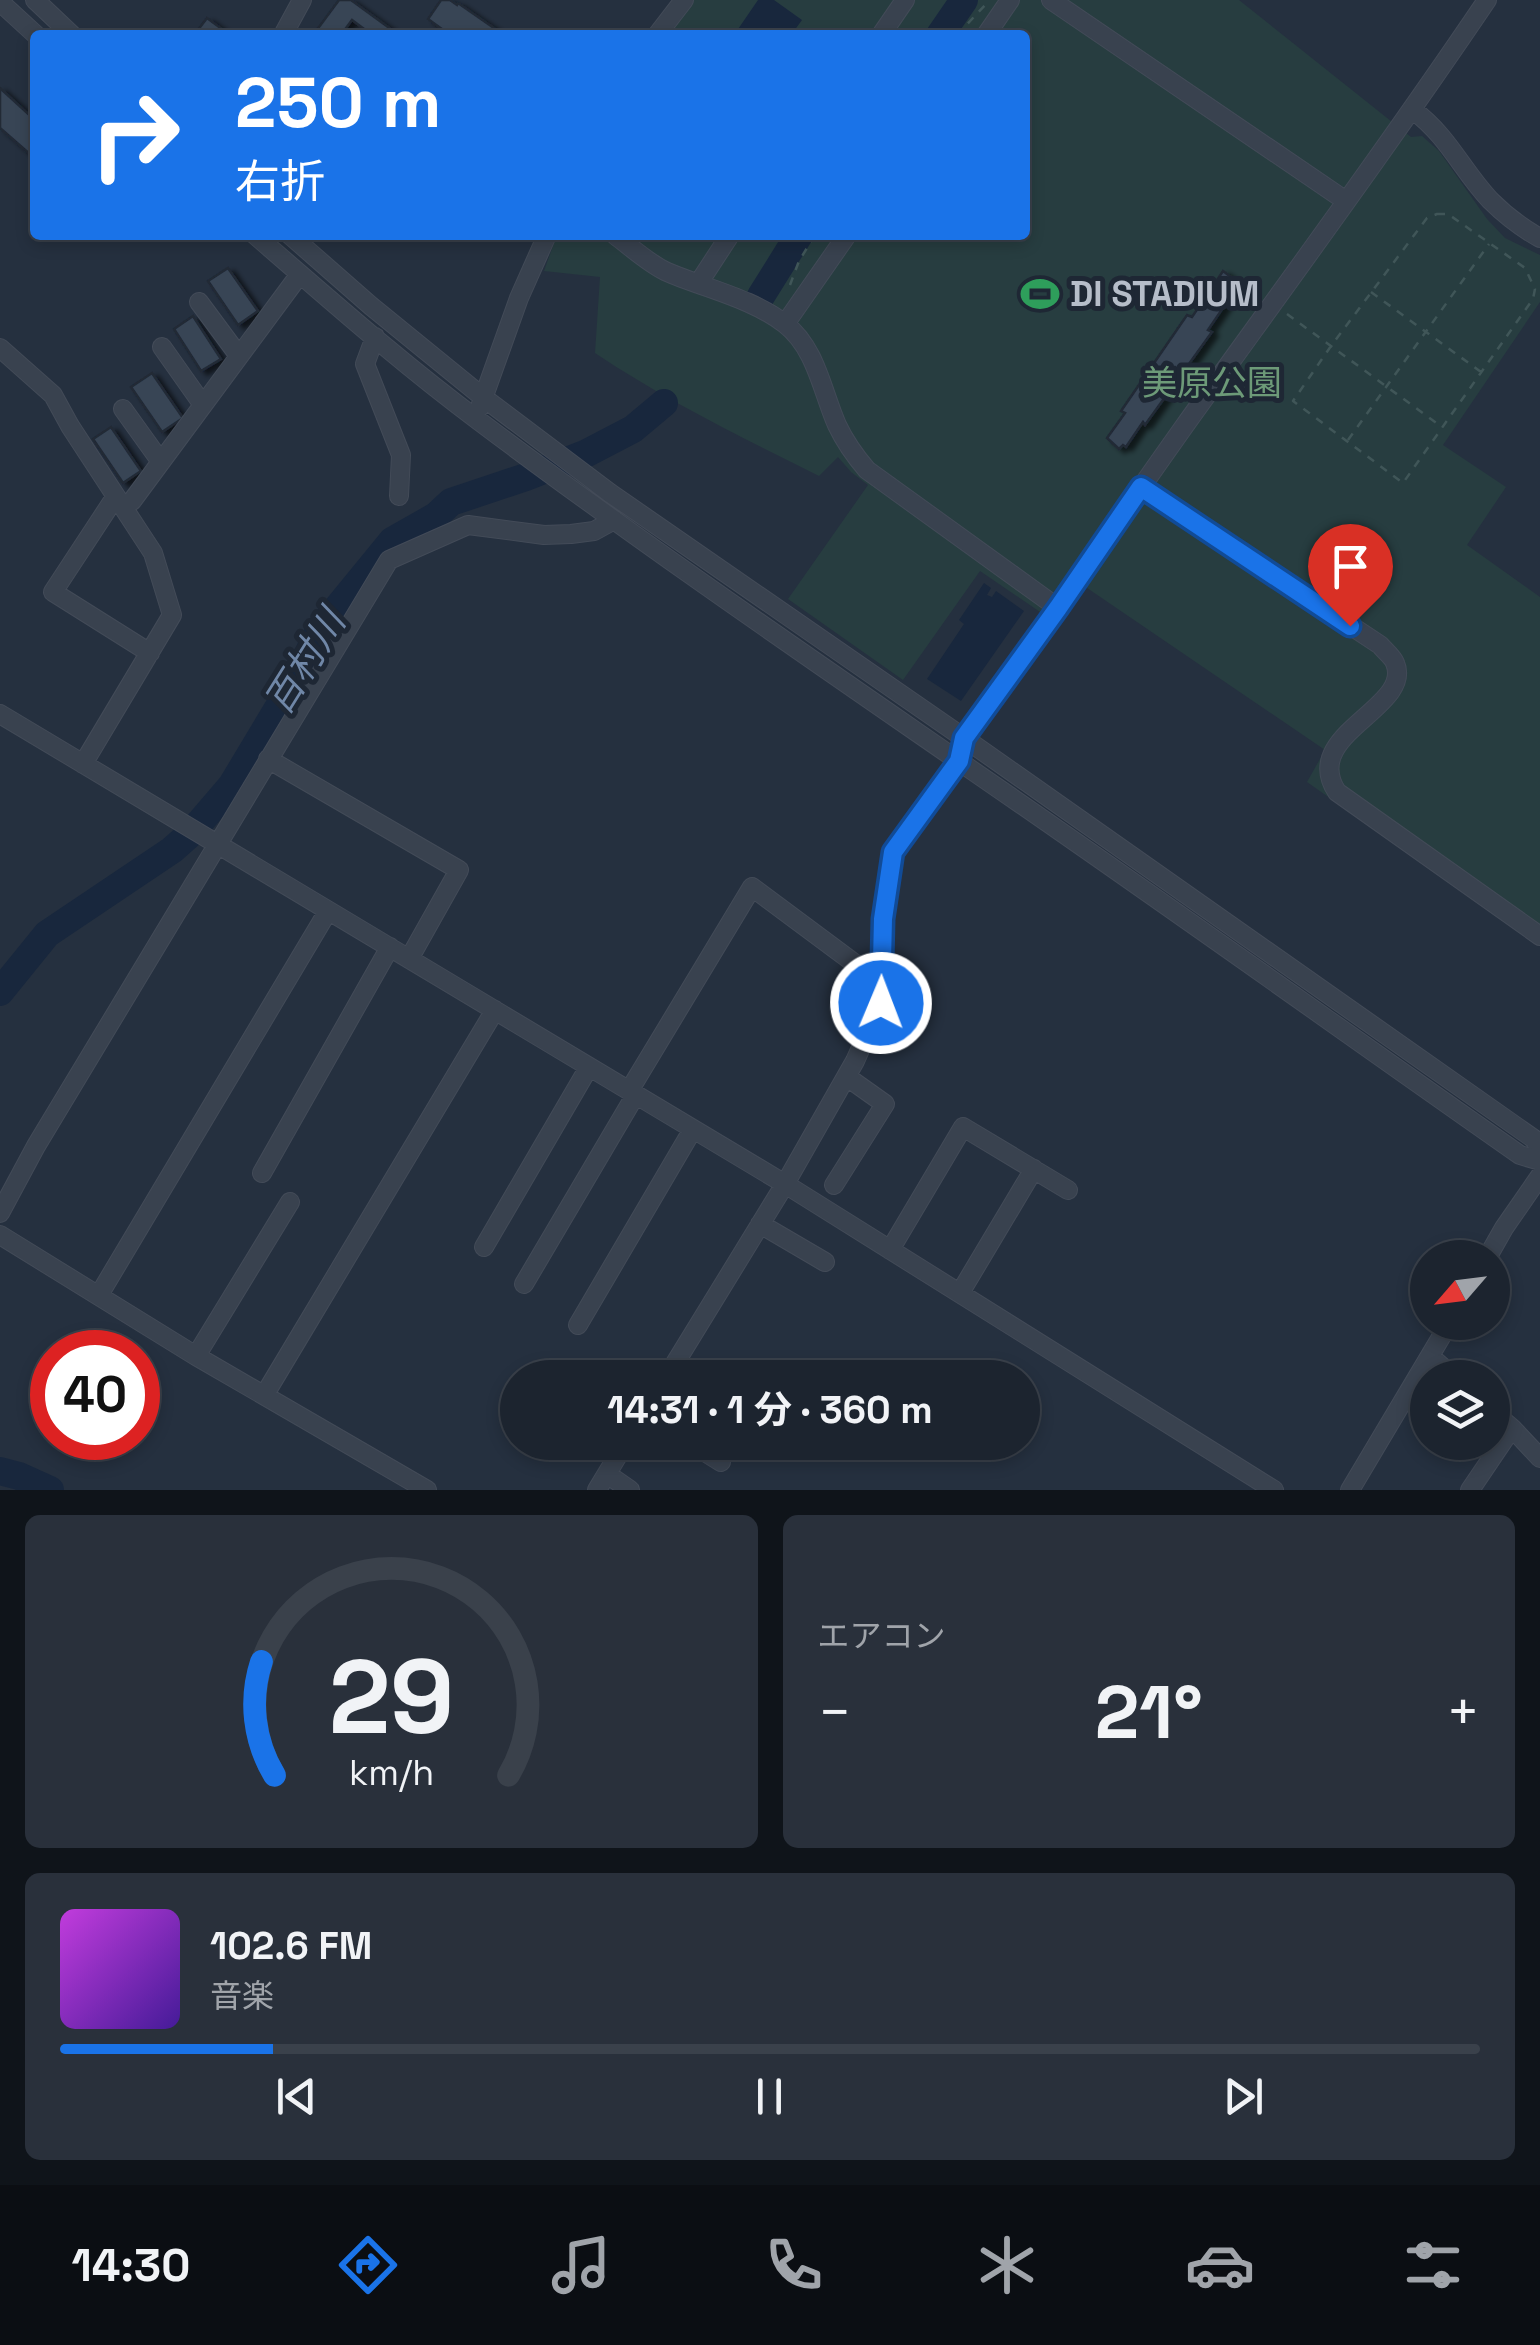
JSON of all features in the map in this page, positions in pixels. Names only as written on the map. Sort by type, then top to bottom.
[{"type":"street","points":[[35,0],[67,30]]},
{"type":"street","points":[[286,30],[302,0]]},
{"type":"street","points":[[661,30],[684,0]]},
{"type":"street","points":[[884,30],[905,0]]},
{"type":"street","points":[[989,30],[1010,0]]},
{"type":"street","points":[[1051,0],[1346,201]]},
{"type":"street","points":[[680,1360],[847,1076],[881,1003],[883,919],[893,852],[959,761],[964,738],[1413,110],[1487,0]]},
{"type":"street","points":[[0,2],[31,30]]},
{"type":"street","points":[[1413,110],[1434,126],[1488,198],[1514,222],[1540,238]]},
{"type":"street","points":[[261,240],[476,419],[614,520],[1520,1154],[1540,1160]]},
{"type":"street","points":[[296,240],[484,398],[584,473],[1534,1139],[1540,1149]]},
{"type":"street","points":[[476,419],[545,240]]},
{"type":"street","points":[[622,240],[661,269],[736,298],[785,324],[804,344],[838,426],[867,470],[1058,608]]},
{"type":"street","points":[[698,284],[727,240]]},
{"type":"street","points":[[785,324],[843,240]]},
{"type":"street","points":[[150,653],[53,592],[124,498],[161,462],[300,274]]},
{"type":"street","points":[[199,302],[239,356]]},
{"type":"street","points":[[375,338],[365,364],[400,455],[399,496]]},
{"type":"street","points":[[162,347],[202,406]]},
{"type":"street","points":[[0,348],[53,395],[124,498],[154,552],[172,615],[83,764]]},
{"type":"street","points":[[123,409],[161,462]]},
{"type":"street","points":[[1141,487],[1380,645],[1395,662],[1397,676],[1392,690],[1334,750],[1328,770],[1330,782],[1336,792],[1540,936]]},
{"type":"street","points":[[0,1213],[211,841],[268,760],[389,560],[468,525],[544,535],[594,531],[614,520]]},
{"type":"street","points":[[2,721],[83,764],[785,1184],[1274,1490]]},
{"type":"street","points":[[268,760],[459,870],[409,959]]},
{"type":"street","points":[[524,1284],[752,887],[882,983]]},
{"type":"street","points":[[99,1295],[328,911]]},
{"type":"street","points":[[262,1173],[390,948]]},
{"type":"street","points":[[265,1394],[495,1010]]},
{"type":"street","points":[[484,1247],[589,1067]]},
{"type":"street","points":[[834,1185],[884,1104],[847,1076]]},
{"type":"street","points":[[890,1250],[963,1127],[1068,1190]]},
{"type":"street","points":[[578,1325],[694,1129]]},
{"type":"street","points":[[960,1294],[1034,1170]]},
{"type":"street","points":[[1497,1240],[1540,1176]]},
{"type":"street","points":[[196,1356],[290,1202]]},
{"type":"street","points":[[760,1224],[825,1262]]},
{"type":"street","points":[[0,1235],[196,1356],[427,1490]]},
{"type":"street","points":[[1350,1490],[1440,1340]]},
{"type":"street","points":[[1431,1357],[1434,1360]]},
{"type":"street","points":[[1470,1490],[1512,1428],[1540,1458]]},
{"type":"street","points":[[615,1460],[602,1482],[630,1490]]},
{"type":"path","points":[[962,30],[990,0]]},
{"type":"path","points":[[1437,214],[1448,214],[1525,268],[1535,290],[1533,299],[1403,484],[1293,401],[1371,292],[1427,218],[1437,214]]},
{"type":"path","points":[[789,287],[811,240]]},
{"type":"path","points":[[1347,442],[1490,242]]},
{"type":"path","points":[[1371,292],[1482,372]]},
{"type":"path","points":[[1273,303],[1443,428]]},
{"type":"green space","name":"美原公園","points":[[691,0],[1239,0],[1411,137],[1422,136],[1439,151],[1505,238],[1540,255],[1540,302],[1443,445],[1506,487],[1467,545],[1540,597],[1540,946],[1307,782],[1325,750],[1068,575],[1043,614],[980,571],[903,680],[788,599],[868,485],[838,457],[819,476],[677,403],[595,353],[600,277],[544,271],[555,240],[1030,240],[1030,30],[669,30]]},
{"type":"water","points":[[758,0],[774,0],[802,20],[795,30],[737,30]]},
{"type":"water","points":[[984,583],[991,588],[987,595],[992,597],[996,591],[1024,611],[961,701],[927,679],[964,624],[959,620]]},
{"type":"building","points":[[339,0],[351,0],[392,30],[365,30],[352,20],[345,30],[317,30]]},
{"type":"building","points":[[441,0],[450,0],[497,30],[443,30],[428,19]]},
{"type":"building","points":[[207,18],[223,30],[198,30]]},
{"type":"building","points":[[0,88],[30,115],[30,154],[0,128]]},
{"type":"building","points":[[228,268],[258,311],[238,325],[208,281]]},
{"type":"building","points":[[1223,271],[1238,286],[1208,330],[1212,332],[1145,425],[1143,422],[1126,447],[1119,449],[1107,438],[1125,413],[1121,411],[1187,315],[1192,317]]},
{"type":"building","points":[[193,316],[221,359],[201,371],[174,329]]},
{"type":"building","points":[[152,373],[183,418],[162,432],[131,387]]},
{"type":"building","points":[[111,427],[141,471],[123,483],[93,439]]},
{"type":"waterway","name":"百村川","points":[[943,30],[964,0]]},
{"type":"waterway","name":"百村川","points":[[761,296],[796,240]]},
{"type":"waterway","name":"百村川","points":[[0,992],[47,934],[190,834],[232,785],[298,675],[320,629],[392,541],[436,516],[451,502],[587,453],[633,429],[664,403]]},
{"type":"waterway","name":"百村川","points":[[0,1471],[50,1490]]},
{"type":"place","name":"DI STADIUM","points":[[1040,294]]},
{"type":"route","points":[[881,1003],[883,919],[893,852],[959,761],[964,738],[1141,487],[1350,626]]}]
